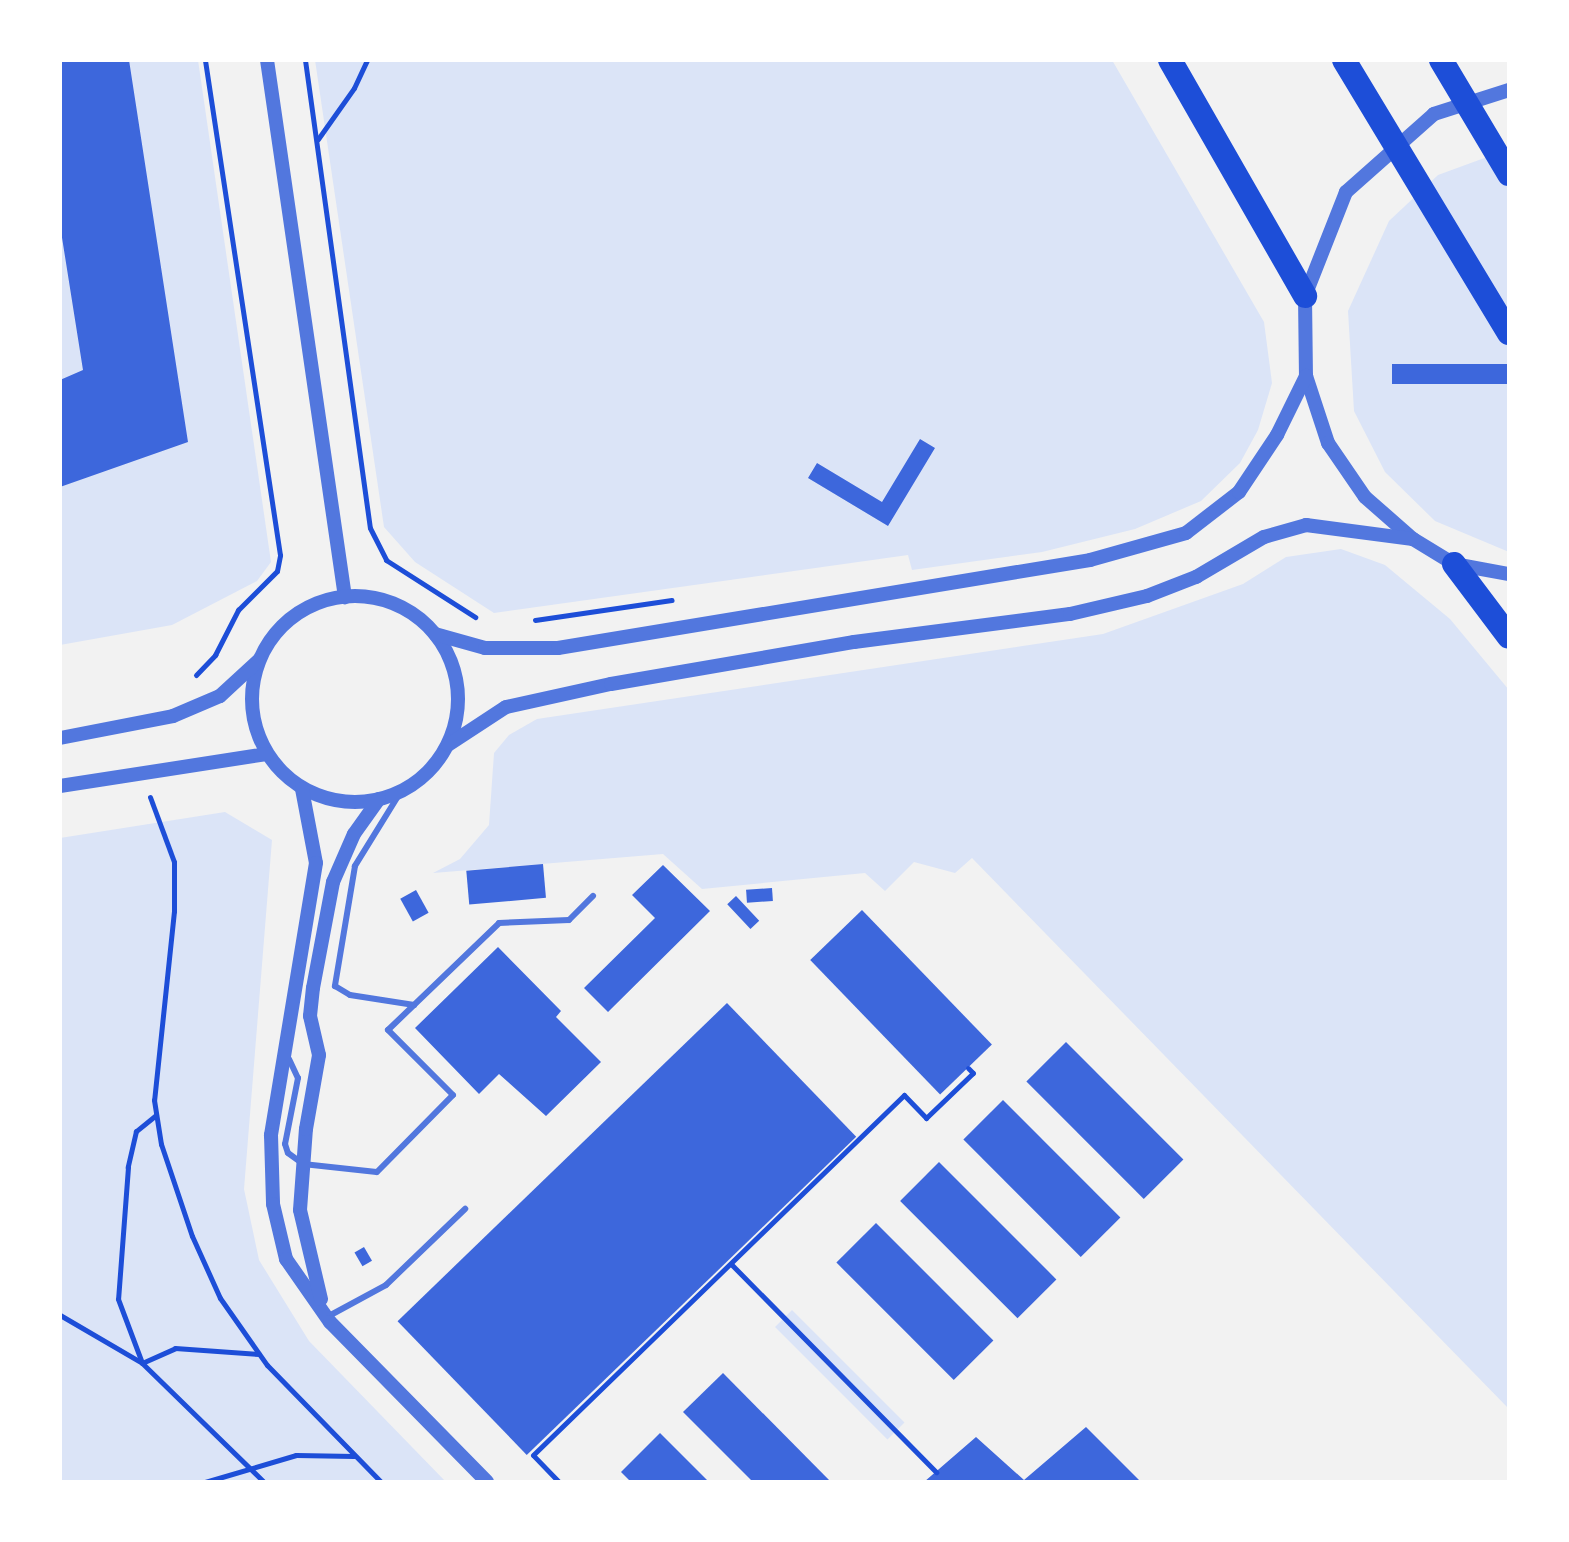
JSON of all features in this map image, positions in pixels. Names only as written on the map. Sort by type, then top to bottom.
[{"type":"highway","points":[[1170,60],[1305,296]]},
{"type":"highway","points":[[1441,60],[1509,174]]},
{"type":"highway","points":[[1346,64],[1509,333]]},
{"type":"highway","points":[[1454,564],[1509,637]]},
{"type":"street","points":[[267,60],[345,597]]},
{"type":"street","points":[[1509,90],[1434,114],[1346,192],[1305,296],[1306,376],[1328,443],[1365,497],[1413,539],[1454,564],[1509,574]]},
{"type":"street","points":[[435,634],[485,648],[558,648],[1090,560],[1186,533],[1239,492],[1277,435],[1306,376]]},
{"type":"street","points":[[448,745],[506,707],[596,687],[854,642],[1070,614],[1147,596],[1196,577],[1264,537],[1306,525],[1413,539]]},
{"type":"street","points":[[345,597],[379,599],[410,612],[435,634],[451,659],[458,688],[457,717],[448,745],[428,773],[400,793],[368,802],[302,789],[267,754],[254,724],[251,692],[259,660],[273,636],[293,617],[345,597]]},
{"type":"street","points":[[60,738],[173,716],[220,696],[259,660]]},
{"type":"street","points":[[60,786],[267,754]]},
{"type":"street","points":[[302,789],[316,863],[271,1135],[273,1204],[286,1259],[328,1319],[487,1482]]},
{"type":"street","points":[[328,1319],[311,1273],[300,1210],[303,1164],[319,1055],[310,1016],[333,882],[354,834],[379,799]]},
{"type":"lane","points":[[400,793],[355,866],[335,986],[350,995],[414,1005]]},
{"type":"lane","points":[[286,1040],[298,1078],[285,1144],[288,1153],[303,1164],[377,1172],[453,1095],[388,1030],[499,923],[569,920],[593,896]]},
{"type":"lane","points":[[328,1319],[386,1285],[465,1209]]},
{"type":"path","points":[[187,680],[215,655],[238,610],[277,571],[280,555],[205,60]]},
{"type":"path","points":[[305,60],[370,528],[386,560],[484,620]]},
{"type":"path","points":[[317,140],[354,88],[367,60]]},
{"type":"path","points":[[533,620],[686,598]]},
{"type":"path","points":[[147,771],[151,802],[174,862],[156,1115],[192,1236],[220,1298],[259,1354],[381,1482]]},
{"type":"path","points":[[559,1482],[533,1455],[904,1095],[926,1118],[973,1073],[968,1068]]},
{"type":"path","points":[[142,1363],[118,1299],[119,1255],[136,1131],[156,1115]]},
{"type":"path","points":[[732,1265],[936,1472]]},
{"type":"path","points":[[60,1315],[142,1363],[264,1482]]},
{"type":"path","points":[[142,1363],[175,1348],[259,1354]]},
{"type":"path","points":[[205,1482],[296,1455],[355,1456]]},
{"type":"shaded area","points":[[60,60],[198,60],[271,562],[257,581],[172,625],[60,645]]},
{"type":"shaded area","points":[[315,60],[1112,60],[1264,322],[1272,383],[1258,430],[1240,463],[1201,501],[1135,529],[1042,552],[912,570],[908,555],[494,613],[415,562],[384,527]]},
{"type":"shaded area","points":[[1509,149],[1509,552],[1435,521],[1385,472],[1354,411],[1348,311],[1389,221],[1438,175]]},
{"type":"shaded area","points":[[1341,549],[1385,565],[1450,619],[1509,690],[1509,1409],[972,858],[955,873],[914,862],[885,891],[865,873],[702,889],[663,854],[433,873],[460,859],[489,825],[494,753],[509,735],[537,719],[1103,634],[1243,584],[1286,557]]},
{"type":"shaded area","points":[[225,812],[272,840],[244,1189],[259,1260],[309,1341],[446,1482],[60,1482],[60,838]]},
{"type":"shaded area","points":[[792,1310],[904,1422],[887,1439],[775,1327]]},
{"type":"building","points":[[60,60],[129,60],[188,442],[60,487],[60,380],[83,370],[60,225]]},
{"type":"building","points":[[1392,364],[1509,364],[1509,384],[1392,384]]},
{"type":"building","points":[[920,439],[935,448],[888,526],[808,478],[817,463],[882,502]]},
{"type":"building","points":[[543,864],[546,898],[469,905],[466,871]]},
{"type":"building","points":[[663,865],[710,911],[608,1012],[584,988],[655,918],[632,895]]},
{"type":"building","points":[[772,888],[773,901],[747,903],[746,890]]},
{"type":"building","points":[[416,890],[429,913],[413,921],[400,899]]},
{"type":"building","points":[[736,896],[759,921],[750,929],[727,904]]},
{"type":"building","points":[[862,910],[992,1045],[940,1095],[810,960]]},
{"type":"building","points":[[498,947],[561,1011],[556,1017],[601,1062],[546,1116],[499,1074],[479,1094],[415,1028]]},
{"type":"building","points":[[727,1003],[856,1137],[527,1455],[398,1321]]},
{"type":"building","points":[[1066,1042],[1183,1159],[1144,1199],[1026,1082]]},
{"type":"building","points":[[1003,1100],[1120,1217],[1081,1257],[963,1140]]},
{"type":"building","points":[[939,1162],[1056,1279],[1017,1318],[900,1201]]},
{"type":"building","points":[[876,1223],[993,1340],[954,1380],[836,1263]]},
{"type":"building","points":[[364,1247],[372,1261],[362,1266],[354,1252]]},
{"type":"building","points":[[723,1373],[831,1482],[753,1482],[683,1412]]},
{"type":"building","points":[[1086,1427],[1141,1482],[924,1482],[976,1437],[1024,1480]]},
{"type":"building","points":[[660,1433],[709,1482],[631,1482],[621,1472]]}]
